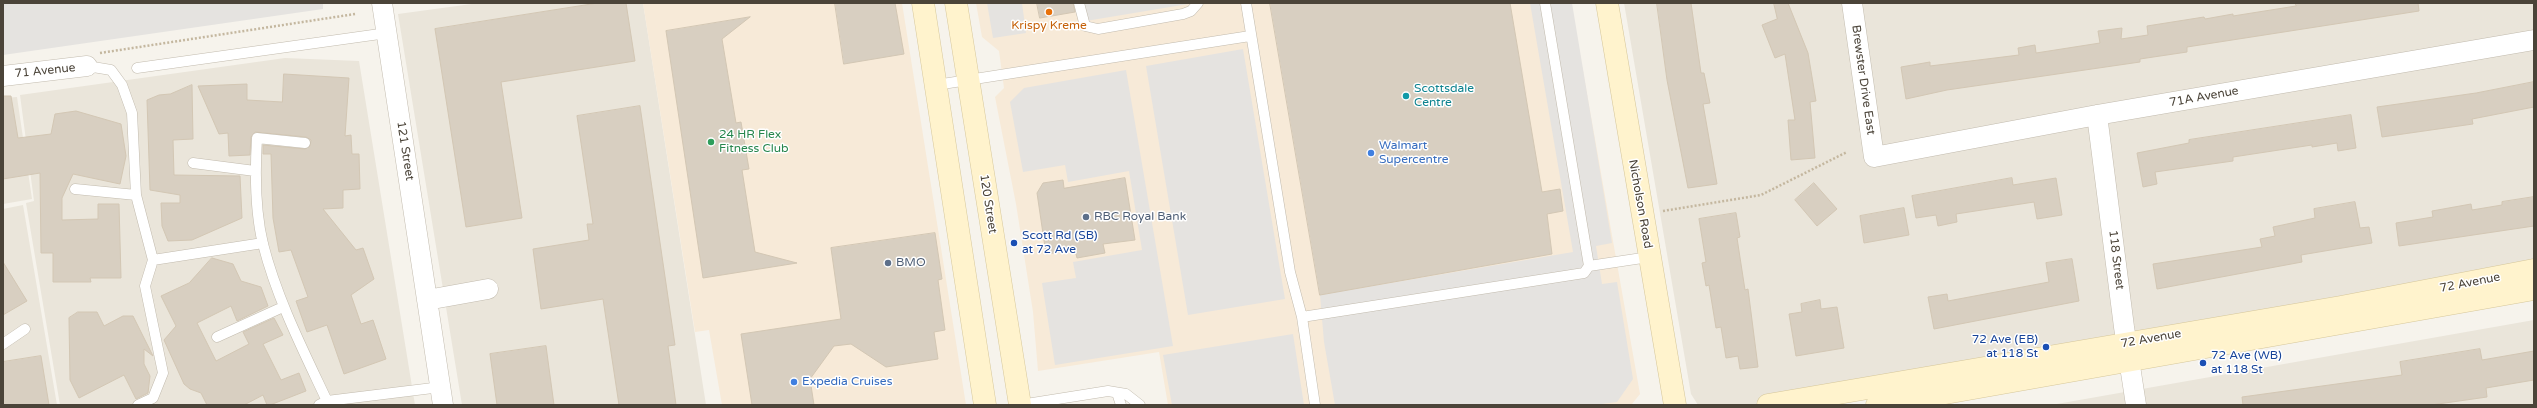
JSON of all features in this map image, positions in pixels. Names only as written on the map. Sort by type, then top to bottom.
[{"type":"main road","points":[[923,3],[985,405]]},
{"type":"main road","name":"120 Street","points":[[956,3],[1020,405]]},
{"type":"main road","name":"Nicholson Road","points":[[1607,3],[1675,405]]},
{"type":"main road","name":"72 Avenue","points":[[1877,405],[2341,307],[2534,270]]},
{"type":"main road","name":"72 Avenue","points":[[1768,405],[2128,352],[2534,289]]},
{"type":"street","name":"121 Street","points":[[382,3],[442,396]]},
{"type":"street","name":"Brewster Drive East","points":[[1852,3],[1874,157]]},
{"type":"street","name":"71A Avenue","points":[[1874,157],[2098,115],[2534,40]]},
{"type":"street","name":"71 Avenue","points":[[3,76],[87,66]]},
{"type":"street","name":"118 Street","points":[[2098,115],[2136,405]]},
{"type":"street","points":[[427,300],[488,289]]},
{"type":"lane","points":[[1079,3],[1085,26],[1098,29],[1183,14],[1191,11],[1198,3]]},
{"type":"lane","points":[[1246,3],[1250,36],[1290,272],[1302,317],[1315,405]]},
{"type":"lane","points":[[1302,317],[1584,273],[1589,266],[1545,3]]},
{"type":"lane","points":[[137,68],[387,33]]},
{"type":"lane","points":[[936,85],[1250,36]]},
{"type":"lane","points":[[87,66],[111,70],[122,85],[132,113],[136,195],[154,260],[145,286],[164,373],[153,398],[138,405]]},
{"type":"lane","points":[[305,143],[258,138],[255,171],[262,243],[283,307],[323,403],[442,396]]},
{"type":"lane","points":[[193,163],[255,171]]},
{"type":"lane","points":[[75,189],[136,195]]},
{"type":"lane","points":[[154,260],[262,243]]},
{"type":"lane","points":[[1589,266],[1649,257]]},
{"type":"lane","points":[[217,336],[283,307]]},
{"type":"lane","points":[[3,344],[26,329]]},
{"type":"lane","points":[[1020,405],[1071,401],[1087,395],[1108,391],[1126,394],[1140,405]]},
{"type":"lane","points":[[1117,393],[1120,405]]},
{"type":"lane","points":[[1087,395],[1089,405]]},
{"type":"path","points":[[112,51],[354,14]]},
{"type":"path","points":[[1662,212],[1761,195],[1847,152]]},
{"type":"shaded area","points":[[3,3],[323,3],[323,9],[3,55]]},
{"type":"shaded area","points":[[479,3],[643,3],[706,405],[462,405],[398,14]]},
{"type":"shaded area","points":[[643,3],[902,3],[966,405],[722,405],[709,330],[695,332]]},
{"type":"shaded area","name":"Scottsdale Centre","points":[[976,3],[1571,3],[1640,394],[1632,404],[1624,405],[1168,405],[1159,352],[1038,371],[1033,312],[1016,204],[995,97],[1004,88],[999,51],[982,37]]},
{"type":"shaded area","points":[[987,3],[1022,3],[1026,33],[993,38]]},
{"type":"shaded area","points":[[1083,3],[1194,3],[1086,21]]},
{"type":"shaded area","points":[[1530,3],[1572,3],[1612,243],[1596,246],[1602,284],[1617,282],[1633,379],[1617,402],[1594,405],[1335,405],[1324,342],[1320,295],[1573,252]]},
{"type":"shaded area","points":[[1624,3],[2534,3],[2534,284],[2129,361],[1749,405],[1698,405],[1691,394]]},
{"type":"shaded area","points":[[1243,49],[1285,299],[1188,315],[1146,66]]},
{"type":"shaded area","points":[[285,58],[359,61],[415,405],[60,405],[26,203],[34,201],[20,95]]},
{"type":"shaded area","points":[[1126,70],[1173,346],[1055,365],[1042,283],[1076,278],[1073,262],[1142,250],[1129,171],[1068,182],[1065,165],[1023,172],[1010,102],[1024,88]]},
{"type":"shaded area","points":[[17,97],[32,199],[3,204],[3,98]]},
{"type":"shaded area","points":[[23,205],[57,405],[3,405],[3,209]]},
{"type":"shaded area","points":[[2534,320],[2534,405],[2051,405]]},
{"type":"shaded area","points":[[1293,334],[1304,405],[1172,405],[1163,355]]},
{"type":"building","points":[[598,3],[626,3],[635,61],[501,82],[522,218],[466,227],[435,29]]},
{"type":"building","points":[[835,3],[895,3],[904,54],[844,64]]},
{"type":"building","name":"Krispy Kreme","points":[[1037,3],[1073,3],[1075,12],[1040,18]]},
{"type":"building","name":"Scottsdale Centre","points":[[1270,3],[1510,3],[1542,192],[1560,189],[1563,211],[1547,214],[1552,254],[1320,295]]},
{"type":"building","points":[[1657,3],[1691,3],[1701,73],[1704,73],[1710,103],[1703,104],[1717,184],[1688,188],[1667,80]]},
{"type":"building","points":[[1774,3],[1788,3],[1808,53],[1816,101],[1810,102],[1815,158],[1791,160],[1788,120],[1795,120],[1785,54],[1775,58],[1762,25],[1777,19]]},
{"type":"building","points":[[2295,3],[2418,3],[2419,11],[2187,47],[2187,52],[2140,59],[2140,62],[1947,90],[1906,99],[1901,67],[1930,62],[1930,66],[2019,55],[2018,48],[2035,45],[2036,53],[2100,43],[2098,31],[2122,28],[2121,39],[2148,35],[2147,26],[2204,17],[2205,19],[2233,14],[2233,16],[2296,6]]},
{"type":"building","points":[[750,17],[722,39],[736,123],[741,122],[749,169],[742,170],[755,252],[797,263],[703,278],[666,31]]},
{"type":"building","points":[[284,74],[349,78],[345,136],[351,135],[352,154],[359,154],[360,189],[343,190],[343,208],[323,209],[356,250],[363,248],[374,279],[351,295],[361,324],[373,320],[386,359],[344,374],[327,325],[307,332],[296,301],[308,297],[291,250],[279,252],[273,218],[271,154],[263,154],[263,145],[305,149],[310,146],[311,140],[306,137],[255,132],[251,137],[250,155],[229,156],[228,133],[219,134],[198,86],[247,84],[247,100],[282,102]]},
{"type":"building","points":[[2534,82],[2534,107],[2472,119],[2473,124],[2382,137],[2377,107],[2476,93]]},
{"type":"building","points":[[192,85],[193,139],[173,140],[174,175],[240,176],[242,218],[192,240],[168,241],[162,226],[161,203],[180,203],[180,195],[150,190],[147,100],[159,95],[170,94]]},
{"type":"building","points":[[3,96],[11,96],[18,138],[51,134],[55,114],[76,111],[121,124],[126,156],[120,184],[73,174],[62,198],[62,220],[98,219],[98,204],[119,204],[121,278],[90,278],[91,282],[53,282],[53,253],[41,253],[40,173],[3,179]]},
{"type":"building","points":[[640,106],[675,345],[668,346],[676,405],[619,405],[603,299],[541,309],[533,249],[589,240],[587,224],[593,224],[577,116]]},
{"type":"building","points":[[2351,115],[2356,148],[2338,151],[2337,143],[2312,147],[2312,145],[2233,157],[2233,161],[2155,172],[2157,184],[2143,187],[2137,153],[2189,143],[2189,140]]},
{"type":"building","name":"RBC Royal Bank","points":[[1125,178],[1135,240],[1103,244],[1105,253],[1077,258],[1075,250],[1046,254],[1037,193],[1043,183],[1063,180],[1064,188]]},
{"type":"building","points":[[2012,178],[2013,185],[2056,178],[2062,215],[2037,219],[2034,202],[1956,214],[1957,222],[1938,226],[1936,215],[1916,218],[1912,196]]},
{"type":"building","points":[[1814,183],[1837,209],[1817,226],[1795,200]]},
{"type":"building","points":[[2534,197],[2534,226],[2399,246],[2396,223],[2433,217],[2432,211],[2471,204],[2472,210],[2502,205],[2502,202]]},
{"type":"building","points":[[2355,202],[2360,228],[2369,227],[2372,243],[2301,255],[2302,262],[2157,289],[2153,264],[2262,247],[2260,239],[2275,236],[2273,227],[2315,218],[2314,209]]},
{"type":"building","points":[[1904,208],[1909,235],[1864,243],[1860,216]]},
{"type":"building","points":[[1736,213],[1740,237],[1737,238],[1745,290],[1748,289],[1758,367],[1740,369],[1738,356],[1726,358],[1721,327],[1716,328],[1709,285],[1706,286],[1702,263],[1706,262],[1699,219]]},
{"type":"building","points":[[935,233],[942,279],[938,280],[945,330],[934,332],[938,359],[886,367],[851,344],[834,346],[810,379],[814,405],[752,405],[741,334],[841,319],[831,248]]},
{"type":"building","points":[[212,258],[233,264],[241,281],[261,287],[268,306],[237,321],[231,306],[197,323],[216,361],[249,344],[243,332],[274,318],[283,335],[263,344],[281,380],[299,373],[306,391],[270,405],[267,405],[263,395],[244,405],[207,405],[201,393],[190,389],[184,384],[164,340],[176,326],[161,296],[189,283]]},
{"type":"building","points":[[2072,259],[2079,301],[1934,329],[1928,297],[1947,294],[1948,301],[2049,282],[2046,263]]},
{"type":"building","points":[[3,262],[27,301],[3,315]]},
{"type":"building","points":[[1820,300],[1821,309],[1837,307],[1844,348],[1796,356],[1789,314],[1802,312],[1801,304]]},
{"type":"building","points":[[78,312],[97,312],[104,326],[123,316],[133,316],[153,356],[144,349],[144,364],[150,376],[148,393],[136,399],[124,375],[79,398],[70,380],[69,318]]},
{"type":"building","points":[[546,346],[554,405],[497,405],[490,354]]},
{"type":"building","points":[[2480,349],[2482,360],[2534,351],[2534,380],[2486,388],[2487,397],[2431,405],[2243,405],[2242,397],[2402,375],[2400,362]]},
{"type":"building","points":[[41,356],[49,405],[3,405],[3,362]]},
{"type":"place","name":"Krispy Kreme","points":[[1049,12]]},
{"type":"place","name":"Scottsdale Centre","points":[[1406,96]]},
{"type":"place","name":"24 HR Flex Fitness Club","points":[[711,142]]},
{"type":"place","name":"Walmart Supercentre","points":[[1371,153]]},
{"type":"place","name":"RBC Royal Bank","points":[[1086,217]]},
{"type":"place","name":"Scott Rd (SB) at 72 Ave","points":[[1014,243]]},
{"type":"place","name":"BMO","points":[[888,263]]},
{"type":"place","name":"72 Ave (EB) at 118 St","points":[[2046,347]]},
{"type":"place","name":"72 Ave (WB) at 118 St","points":[[2203,363]]},
{"type":"place","name":"Expedia Cruises","points":[[794,382]]}]
